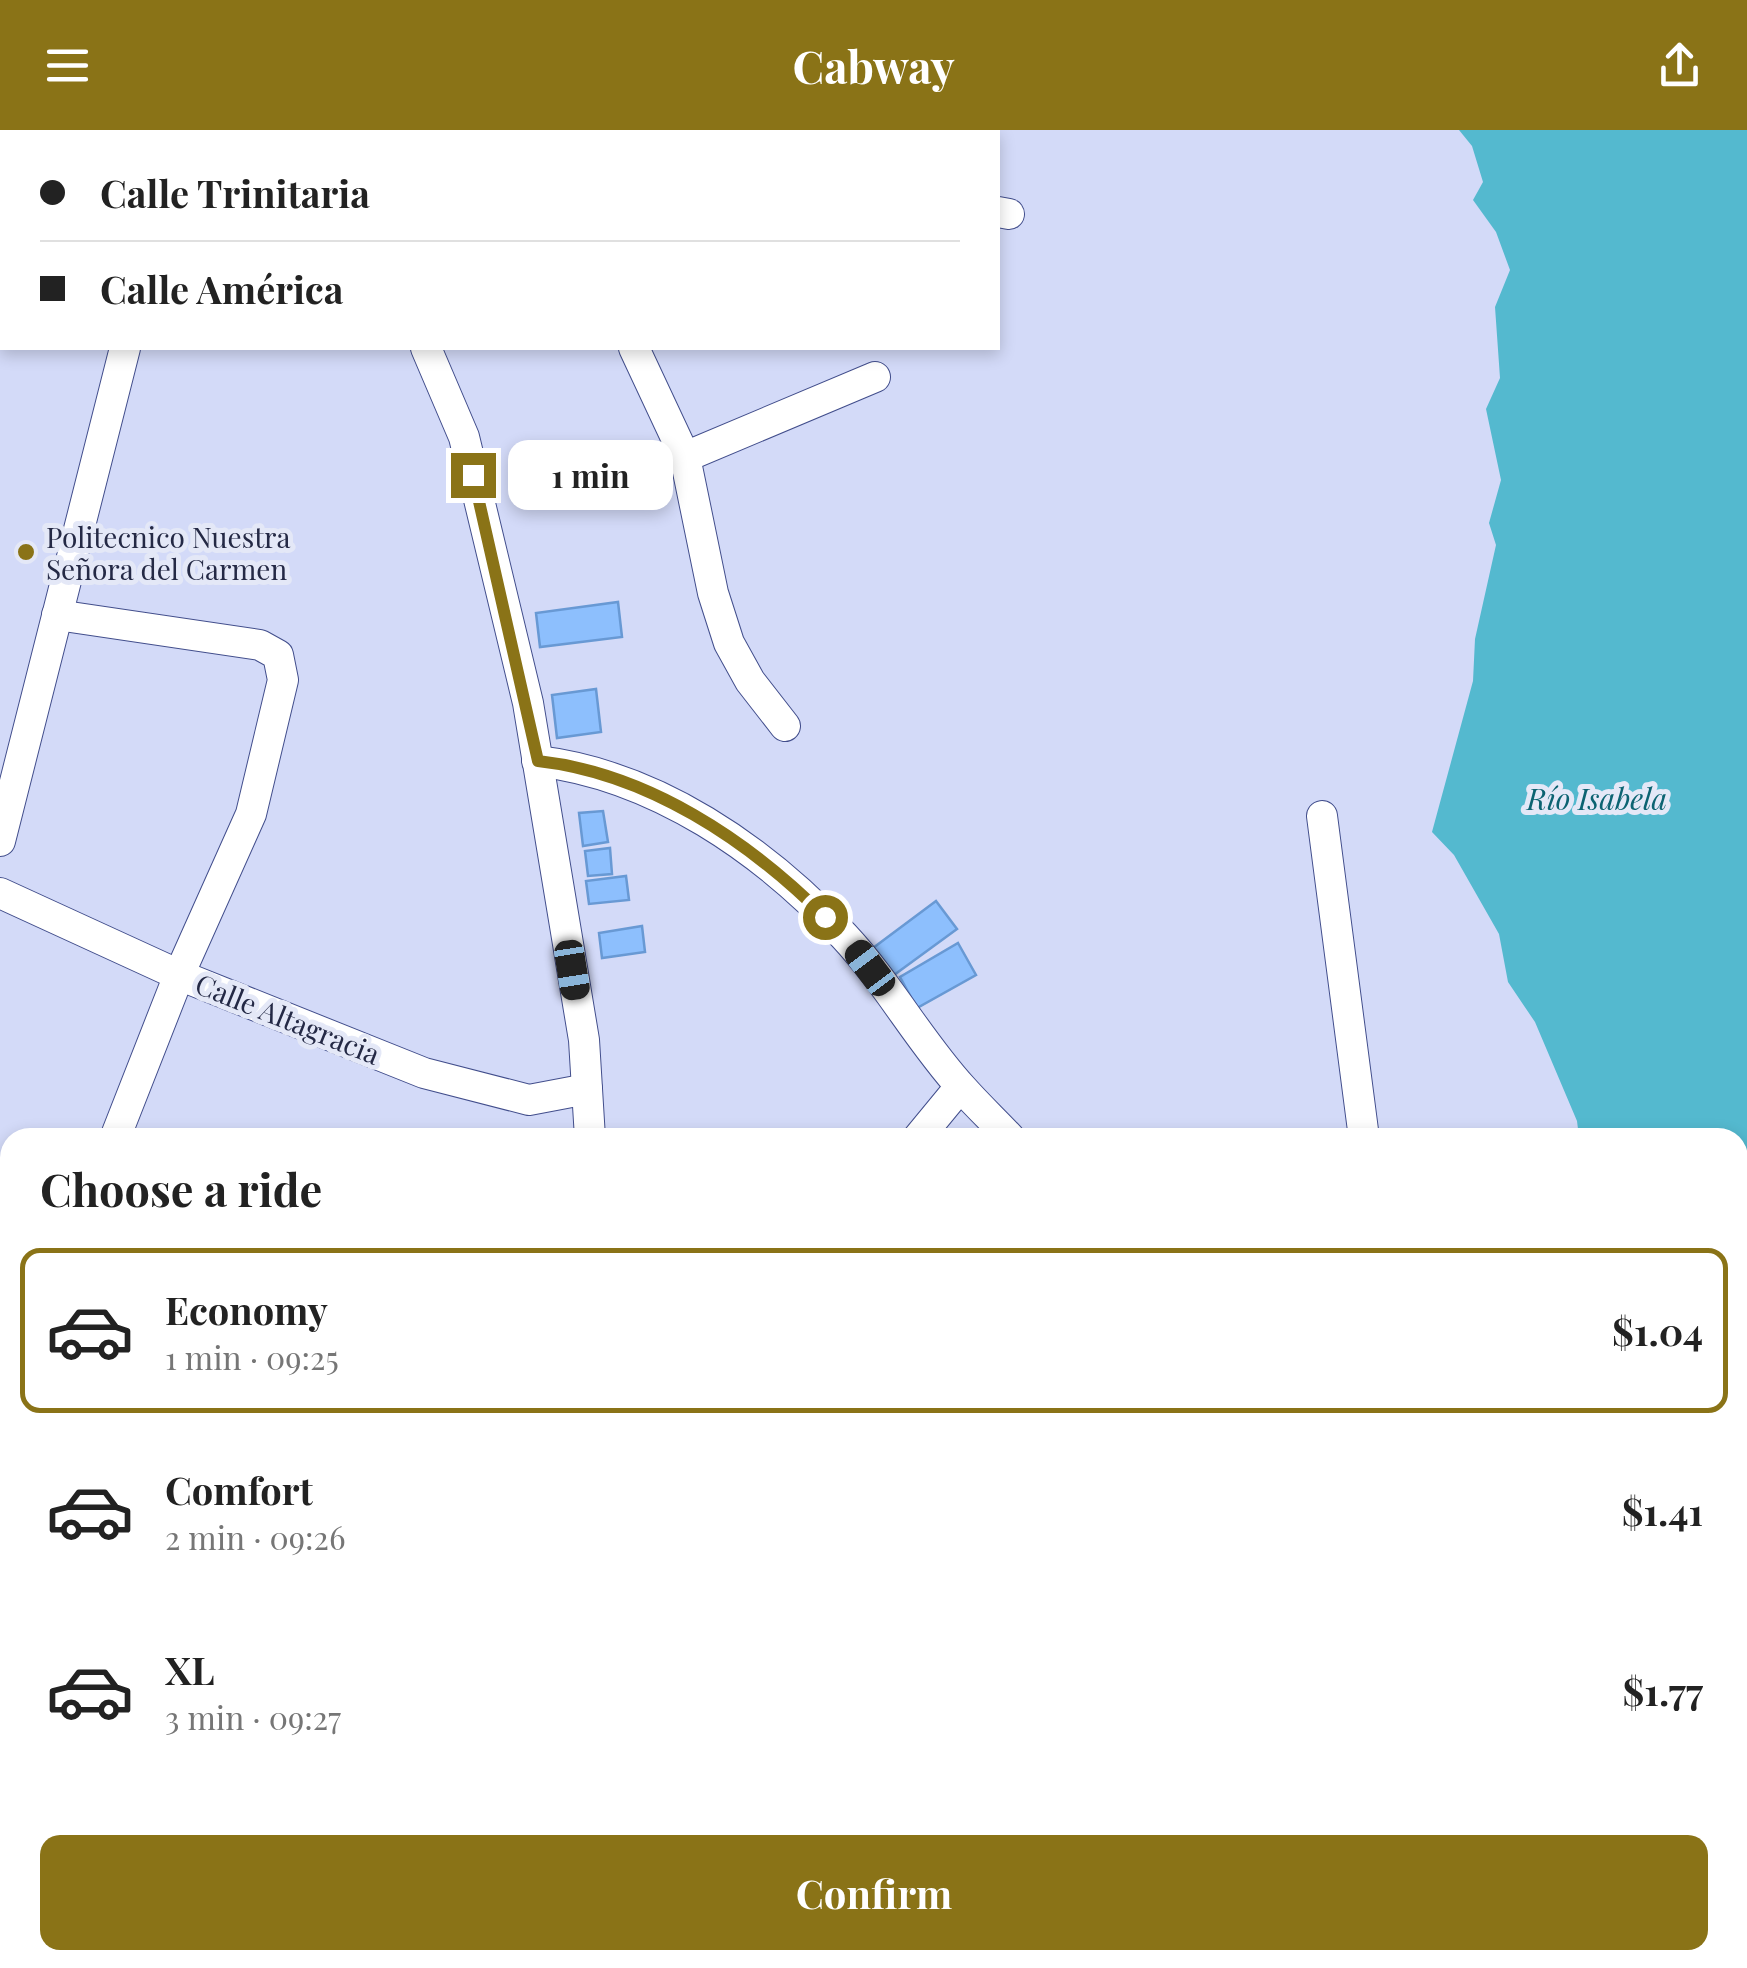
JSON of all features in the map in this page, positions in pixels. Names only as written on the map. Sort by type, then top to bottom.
[{"type":"street","points":[[0,841],[123,350]]},
{"type":"street","points":[[427,350],[464,438],[538,761],[584,1040],[590,1128]]},
{"type":"street","points":[[635,350],[685,456],[713,594],[729,643],[750,681],[785,726]]},
{"type":"street","points":[[685,456],[875,378]]},
{"type":"street","points":[[57,614],[260,645],[278,656],[283,680],[251,814],[180,975],[119,1128]]},
{"type":"street","points":[[538,761],[587,767],[637,787],[710,824],[781,874],[847,939],[960,1087],[1000,1128]]},
{"type":"street","points":[[1322,816],[1363,1128]]},
{"type":"street","name":"Calle Altagracia","points":[[0,894],[180,975],[424,1073],[529,1100],[588,1089]]},
{"type":"street","points":[[926,1128],[960,1087]]},
{"type":"water","name":"Río Isabela","points":[[1459,130],[1747,130],[1747,1128],[1578,1128],[1535,1022],[1508,982],[1499,934],[1454,855],[1432,832],[1473,681],[1475,639],[1496,545],[1489,523],[1501,480],[1486,409],[1500,378],[1495,307],[1510,270],[1496,232],[1473,200],[1483,182],[1472,146]]},
{"type":"building","points":[[618,602],[622,637],[540,647],[536,613]]},
{"type":"building","points":[[596,689],[601,732],[557,738],[552,695]]},
{"type":"building","points":[[603,811],[608,842],[583,846],[579,813]]},
{"type":"building","points":[[610,848],[612,874],[588,876],[585,851]]},
{"type":"building","points":[[626,876],[629,900],[589,904],[586,881]]},
{"type":"building","points":[[936,901],[957,929],[894,975],[873,948]]},
{"type":"building","points":[[642,926],[645,952],[602,958],[599,933]]},
{"type":"building","points":[[958,943],[976,975],[917,1008],[900,977]]},
{"type":"place","name":"Politecnico Nuestra Señora del Carmen","points":[[26,552]]},
{"type":"route","points":[[473,475],[528,703],[538,761],[587,767],[710,824],[781,874],[825,917]]}]
